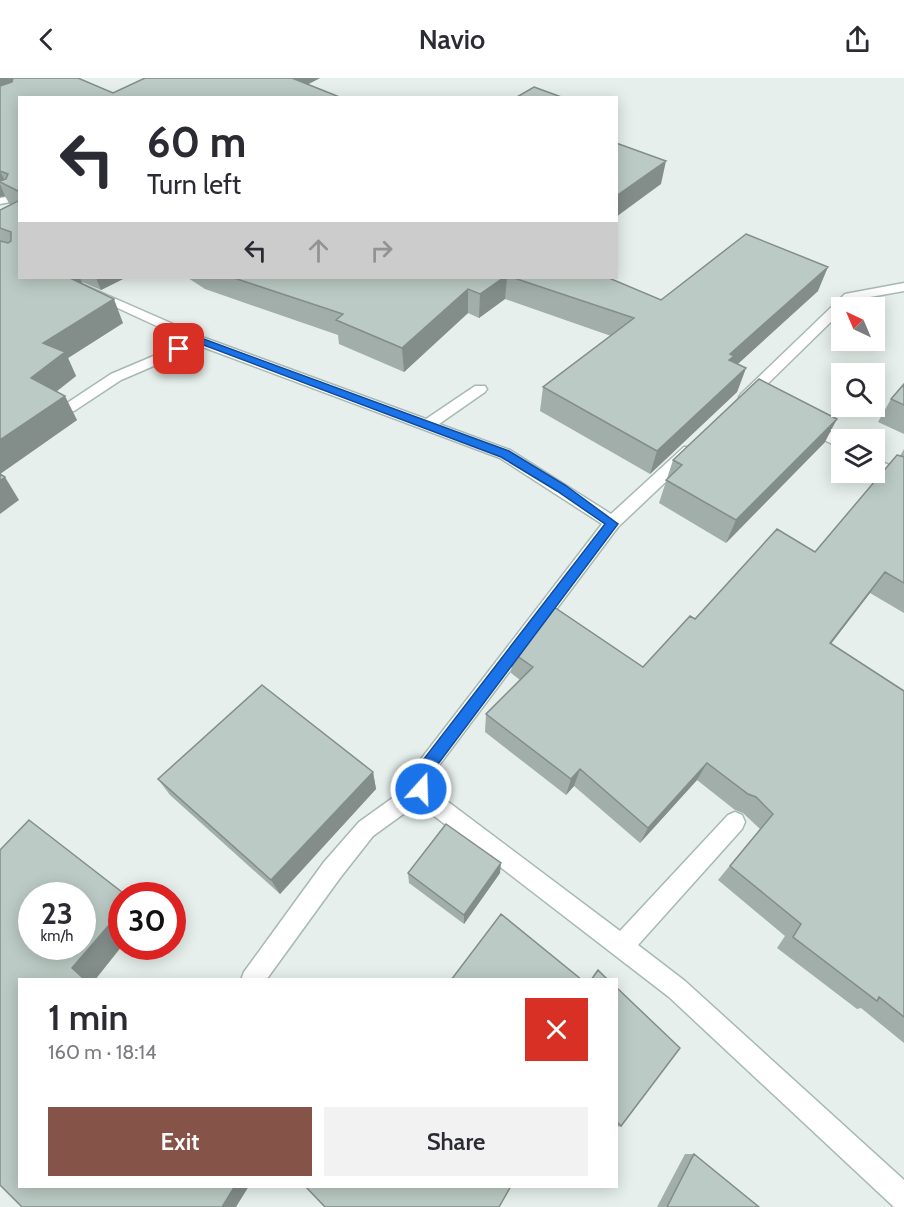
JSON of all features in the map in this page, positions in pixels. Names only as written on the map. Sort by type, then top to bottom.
[{"type":"street","points":[[61,279],[201,341],[505,454],[561,488],[612,524]]},
{"type":"street","points":[[732,410],[754,396],[849,297],[904,287]]},
{"type":"street","points":[[69,408],[116,377],[201,341]]},
{"type":"street","points":[[428,425],[480,389]]},
{"type":"street","points":[[790,416],[831,438]]},
{"type":"street","points":[[253,978],[332,870],[366,829],[421,789],[425,769],[612,524],[706,434]]},
{"type":"street","points":[[885,469],[904,479]]},
{"type":"street","points":[[421,789],[436,806],[677,989],[904,1198]]},
{"type":"street","points":[[621,946],[735,822]]},
{"type":"building","points":[[13,78],[78,78],[113,93],[145,78],[292,78],[337,96],[18,96],[18,191],[0,182],[6,179],[8,174],[0,171],[0,86],[12,82]]},
{"type":"building","points":[[534,87],[559,96],[518,96]]},
{"type":"building","points":[[618,144],[666,161],[618,195]]},
{"type":"building","points":[[18,201],[18,279],[72,279],[114,299],[43,343],[65,352],[31,378],[65,396],[0,440],[0,241],[8,243],[11,241],[11,232],[0,228],[0,210]]},
{"type":"building","points":[[746,234],[828,267],[730,354],[734,356],[729,360],[746,368],[657,451],[543,387],[634,318],[517,279],[611,279],[661,300]]},
{"type":"building","points":[[237,279],[502,279],[480,294],[468,289],[402,348],[336,320],[343,314]]},
{"type":"building","points":[[759,379],[837,419],[736,520],[666,480],[682,465],[673,460]]},
{"type":"building","points":[[904,384],[904,405],[891,399]]},
{"type":"building","points":[[897,455],[904,457],[904,583],[885,572],[830,643],[904,691],[904,1017],[879,997],[877,1001],[793,937],[801,924],[730,866],[773,814],[756,797],[748,794],[707,763],[648,828],[580,769],[571,779],[486,714],[533,667],[513,653],[551,605],[643,667],[690,616],[695,619],[777,529],[815,552],[873,483],[885,483],[885,469]]},
{"type":"building","points":[[262,685],[373,772],[271,880],[158,779]]},
{"type":"building","points":[[29,820],[109,882],[108,926],[96,940],[96,882],[18,882],[18,960],[79,960],[72,968],[83,978],[18,978],[18,1188],[234,1188],[222,1207],[22,1207],[0,1185],[0,850]]},
{"type":"building","points":[[446,824],[501,863],[464,915],[408,873]]},
{"type":"building","points":[[501,914],[580,978],[453,978]]},
{"type":"building","points":[[598,970],[606,978],[592,978]]},
{"type":"building","points":[[618,989],[680,1048],[621,1126],[618,1123]]},
{"type":"building","points":[[694,1154],[759,1207],[667,1207]]},
{"type":"building","points":[[307,1188],[510,1188],[499,1207],[325,1207]]},
{"type":"route","points":[[179,349],[201,341],[505,454],[561,488],[612,524],[425,769],[421,789]]}]
